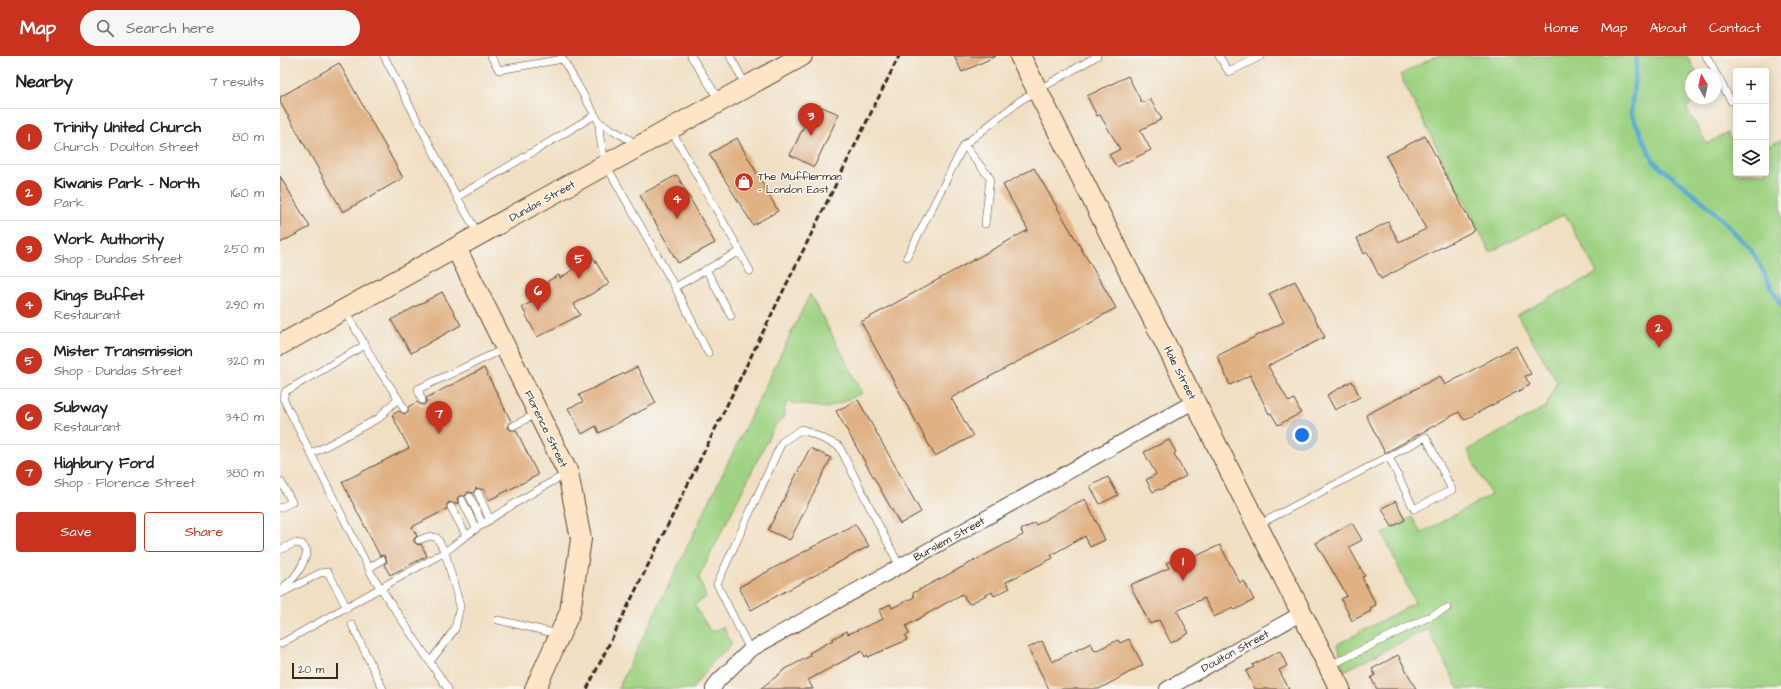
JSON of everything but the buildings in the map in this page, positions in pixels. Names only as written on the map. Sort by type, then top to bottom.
[{"type":"main road","name":"Dundas Street","points":[[280,345],[479,236],[606,165],[638,145],[671,130],[802,56]]},
{"type":"main road","name":"Hale Street","points":[[1020,56],[1340,689]]},
{"type":"main road","name":"Florence Street","points":[[456,248],[568,473],[581,539],[570,612],[535,689]]},
{"type":"street","name":"Burslem Street","points":[[713,689],[718,681],[750,650],[1195,402]]},
{"type":"street","name":"Doulton Street","points":[[1167,689],[1302,613]]},
{"type":"lane","points":[[384,56],[457,198],[479,236]]},
{"type":"lane","points":[[491,56],[499,70],[562,58],[599,122],[600,138],[606,165],[675,287],[708,353]]},
{"type":"lane","points":[[691,56],[721,102]]},
{"type":"lane","points":[[730,56],[747,88]]},
{"type":"lane","points":[[907,257],[964,146],[1021,100],[1097,56]]},
{"type":"lane","points":[[1219,56],[1229,72],[1261,56]]},
{"type":"lane","points":[[1706,56],[1731,101]]},
{"type":"lane","points":[[457,198],[595,115]]},
{"type":"lane","points":[[599,122],[638,145]]},
{"type":"lane","points":[[671,130],[750,270]]},
{"type":"lane","points":[[964,146],[990,178],[985,224]]},
{"type":"lane","points":[[675,287],[739,251]]},
{"type":"lane","points":[[706,270],[730,316]]},
{"type":"lane","points":[[344,310],[356,328],[375,364],[404,409]]},
{"type":"lane","points":[[365,345],[286,391],[283,398],[369,568],[448,689]]},
{"type":"lane","points":[[422,400],[418,389],[506,348]]},
{"type":"lane","points":[[311,454],[379,418],[398,398]]},
{"type":"lane","points":[[513,426],[538,413]]},
{"type":"lane","points":[[750,650],[717,584],[782,442],[802,429],[839,446],[900,567]]},
{"type":"lane","points":[[1257,525],[1389,456],[1426,437],[1452,490],[1414,509],[1389,456]]},
{"type":"lane","points":[[280,644],[445,552],[476,528],[483,525],[533,492],[568,473]]},
{"type":"lane","points":[[280,508],[292,502],[281,482]]},
{"type":"lane","points":[[478,494],[490,520]]},
{"type":"lane","points":[[470,497],[483,525]]},
{"type":"lane","points":[[462,500],[476,528]]},
{"type":"lane","points":[[451,507],[466,535]]},
{"type":"lane","points":[[419,540],[430,536],[437,538],[445,552],[460,606],[455,629],[430,662]]},
{"type":"lane","points":[[280,550],[294,543],[302,544],[307,551],[304,565],[288,584],[280,589]]},
{"type":"lane","points":[[369,568],[382,560]]},
{"type":"lane","points":[[280,594],[320,573],[328,572],[347,608]]},
{"type":"lane","points":[[1329,666],[1447,608]]},
{"type":"lane","points":[[498,620],[560,634]]},
{"type":"lane","points":[[352,626],[383,689]]},
{"type":"green space","points":[[1436,56],[1687,56],[1694,68],[1685,68],[1685,104],[1693,104],[1686,108],[1707,144],[1727,133],[1733,143],[1733,176],[1769,176],[1769,146],[1781,140],[1781,689],[1458,689],[1428,629],[1344,671],[1338,644],[1415,603],[1383,534],[1412,517],[1421,533],[1491,495],[1467,450],[1546,407],[1557,381],[1517,315],[1597,273],[1565,214],[1490,252],[1400,75]]},
{"type":"green space","points":[[810,294],[863,393],[827,408],[786,402],[783,418],[775,425],[699,577],[706,597],[694,605],[711,632],[723,627],[731,642],[729,648],[714,660],[692,689],[618,689]]},
{"type":"waterway","points":[[1637,56],[1631,113],[1654,162],[1705,203],[1751,249],[1781,305]]},
{"type":"railway","points":[[587,689],[899,56]]},
{"type":"place","name":"Work Authority","points":[[811,136]]},
{"type":"place","name":"The Mufflerman - London East","points":[[744,182]]},
{"type":"place","name":"Kings Buffet","points":[[677,219]]},
{"type":"place","name":"Mister Transmission","points":[[579,279]]},
{"type":"place","name":"Subway","points":[[538,311]]},
{"type":"place","name":"Kiwanis Park - North","points":[[1659,348]]},
{"type":"place","name":"Highbury Ford","points":[[439,434]]},
{"type":"place","name":"Trinity United Church","points":[[1183,581]]}]
